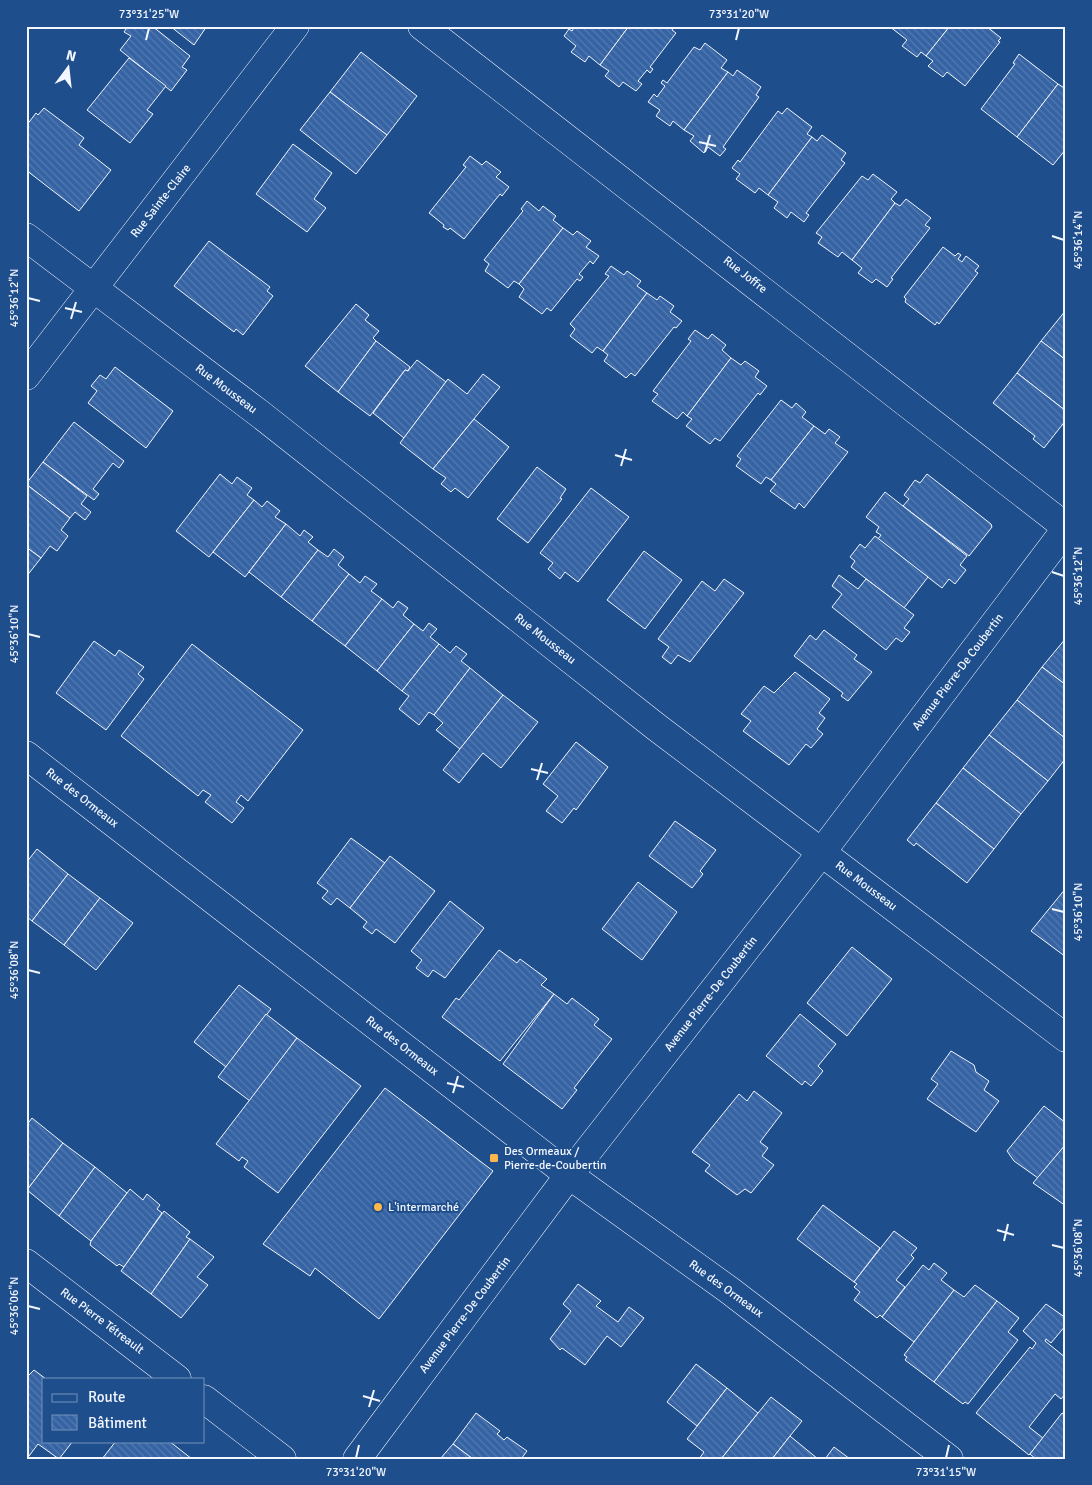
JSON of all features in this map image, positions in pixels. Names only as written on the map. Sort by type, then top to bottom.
[{"type":"street","name":"Rue Sainte-Claire","points":[[26,376],[295,26]]},
{"type":"street","name":"Rue Joffre","points":[[422,26],[1066,528]]},
{"type":"street","name":"Rue Mousseau","points":[[26,237],[260,414],[648,720],[1066,1038]]},
{"type":"street","name":"Avenue Pierre-De Coubertin","points":[[357,1459],[569,1175],[821,853],[1066,528]]},
{"type":"street","name":"Rue des Ormeaux","points":[[26,755],[569,1175],[729,1290],[949,1459]]},
{"type":"street","name":"Rue Pierre Tétreault","points":[[26,1263],[176,1378]]},
{"type":"street","points":[[205,1400],[282,1459]]},
{"type":"building","points":[[128,26],[152,26],[190,56],[182,67],[187,70],[171,91],[120,50],[131,36],[124,32]]},
{"type":"building","points":[[170,26],[207,26],[194,45]]},
{"type":"building","points":[[575,26],[629,26],[600,65],[589,56],[585,62],[571,52],[576,46],[564,36],[569,29],[572,31]]},
{"type":"building","points":[[629,26],[674,26],[672,30],[676,33],[650,67],[653,69],[650,73],[647,70],[638,81],[642,84],[636,91],[623,82],[619,87],[605,76],[609,71],[600,65]]},
{"type":"building","points":[[889,26],[950,26],[926,56],[921,52],[917,57],[902,46],[907,40]]},
{"type":"building","points":[[950,26],[986,26],[1001,38],[998,41],[1000,42],[965,86],[947,72],[943,77],[928,66],[933,61],[926,56]]},
{"type":"building","points":[[705,43],[727,60],[721,68],[728,72],[684,130],[673,121],[670,126],[656,116],[660,110],[648,102],[654,94],[657,97],[665,86],[661,83],[663,80],[667,83],[694,47],[700,50]]},
{"type":"building","points":[[361,52],[417,96],[387,135],[330,92]]},
{"type":"building","points":[[1019,54],[1058,84],[1017,137],[981,109],[1015,64],[1013,63]]},
{"type":"building","points":[[129,58],[166,86],[147,110],[153,114],[130,143],[87,110]]},
{"type":"building","points":[[737,70],[761,87],[756,95],[759,97],[723,147],[726,149],[720,156],[708,147],[704,153],[690,141],[694,136],[684,130],[728,72],[733,76]]},
{"type":"building","points":[[1058,84],[1066,89],[1066,149],[1053,165],[1017,137]]},
{"type":"building","points":[[330,92],[387,135],[356,174],[300,130]]},
{"type":"building","points":[[44,108],[84,138],[79,145],[111,170],[79,211],[26,170],[26,126],[36,113],[38,115]]},
{"type":"building","points":[[787,108],[812,127],[807,134],[812,137],[768,195],[759,188],[755,193],[736,179],[740,174],[732,168],[738,160],[740,162],[778,111],[782,114]]},
{"type":"building","points":[[822,135],[846,153],[841,160],[845,163],[806,213],[809,215],[804,222],[791,212],[787,218],[774,208],[778,202],[768,195],[812,137],[817,141]]},
{"type":"building","points":[[293,144],[332,173],[314,199],[326,208],[307,232],[256,194]]},
{"type":"building","points":[[470,156],[482,165],[486,161],[501,172],[496,177],[509,187],[502,196],[500,194],[464,239],[450,228],[448,230],[443,227],[444,225],[429,213],[466,167],[463,165]]},
{"type":"building","points":[[873,174],[897,192],[891,199],[895,203],[852,260],[842,252],[838,257],[818,243],[822,237],[816,233],[862,176],[868,180]]},
{"type":"building","points":[[906,199],[931,218],[925,225],[930,228],[891,278],[893,279],[887,287],[876,279],[872,283],[858,273],[862,268],[852,260],[895,203],[900,206]]},
{"type":"building","points":[[527,201],[539,211],[543,206],[556,216],[553,220],[563,228],[519,284],[514,281],[508,288],[485,271],[489,264],[484,260],[523,211],[521,209]]},
{"type":"building","points":[[563,228],[573,235],[577,231],[591,241],[586,247],[599,256],[593,264],[590,261],[579,274],[583,277],[580,281],[577,279],[551,311],[547,308],[542,314],[519,297],[524,289],[519,284]]},
{"type":"building","points":[[209,241],[270,287],[267,291],[273,296],[243,335],[236,329],[234,332],[174,286]]},
{"type":"building","points":[[943,247],[955,256],[958,253],[961,255],[958,259],[962,262],[966,256],[979,266],[975,271],[978,273],[939,324],[937,322],[935,325],[905,302],[906,299],[904,297]]},
{"type":"building","points":[[611,266],[624,275],[627,271],[641,281],[637,286],[647,293],[603,351],[597,347],[592,353],[570,336],[575,329],[570,324],[609,276],[605,274]]},
{"type":"building","points":[[647,293],[657,300],[660,296],[674,306],[670,312],[682,321],[676,328],[674,327],[635,376],[631,373],[626,378],[604,361],[608,355],[603,351]]},
{"type":"building","points":[[356,304],[369,315],[365,320],[379,331],[373,338],[376,341],[338,392],[305,366]]},
{"type":"building","points":[[1066,310],[1066,360],[1041,341]]},
{"type":"building","points":[[695,330],[708,339],[712,334],[726,345],[722,350],[731,358],[687,416],[683,412],[677,419],[652,401],[658,394],[653,391],[691,341],[688,339]]},
{"type":"building","points":[[376,341],[410,367],[408,371],[405,370],[370,416],[338,392]]},
{"type":"building","points":[[1041,341],[1066,360],[1066,411],[1017,373]]},
{"type":"building","points":[[731,358],[741,365],[745,361],[759,371],[755,377],[767,386],[760,395],[758,393],[720,441],[715,438],[710,444],[686,426],[692,419],[687,416]]},
{"type":"building","points":[[417,360],[446,382],[404,438],[373,413],[405,370],[408,371]]},
{"type":"building","points":[[115,367],[173,411],[146,448],[88,403],[97,391],[91,386],[100,375],[106,379]]},
{"type":"building","points":[[1017,373],[1066,411],[1066,420],[1044,448],[1033,439],[1035,436],[993,403]]},
{"type":"building","points":[[483,374],[500,387],[433,469],[400,443],[448,379],[467,394]]},
{"type":"building","points":[[781,400],[792,408],[796,403],[806,412],[802,417],[814,426],[771,480],[766,477],[761,484],[736,466],[741,459],[737,456]]},
{"type":"building","points":[[474,419],[509,447],[468,498],[455,488],[451,492],[441,484],[446,478],[433,469]]},
{"type":"building","points":[[74,422],[124,461],[119,468],[113,463],[93,489],[99,494],[94,500],[43,462]]},
{"type":"building","points":[[814,426],[825,434],[829,429],[840,437],[835,443],[848,452],[804,508],[799,503],[795,509],[770,491],[776,484],[771,480]]},
{"type":"building","points":[[43,462],[87,496],[81,504],[91,512],[85,520],[75,512],[70,518],[26,484]]},
{"type":"building","points":[[537,467],[566,489],[560,498],[562,499],[528,543],[497,519]]},
{"type":"building","points":[[220,474],[232,484],[237,477],[252,488],[247,495],[254,500],[209,557],[176,531]]},
{"type":"building","points":[[927,474],[991,524],[992,527],[969,556],[903,506],[909,499],[904,495],[915,480],[920,483]]},
{"type":"building","points":[[26,484],[70,518],[61,530],[68,536],[57,551],[50,546],[41,558],[26,547]]},
{"type":"building","points":[[591,488],[629,517],[578,582],[565,572],[560,579],[548,569],[553,563],[540,553]]},
{"type":"building","points":[[885,492],[967,556],[960,565],[966,570],[955,584],[949,579],[942,588],[878,539],[881,535],[876,532],[879,527],[866,517]]},
{"type":"building","points":[[254,500],[262,507],[267,501],[280,511],[275,517],[286,524],[245,577],[213,552]]},
{"type":"building","points":[[286,524],[300,536],[304,530],[313,537],[308,542],[318,550],[281,597],[249,572]]},
{"type":"building","points":[[875,536],[928,577],[904,608],[851,567],[855,561],[850,557],[860,544],[865,548]]},
{"type":"building","points":[[26,547],[41,558],[26,577]]},
{"type":"building","points":[[334,549],[344,557],[338,565],[349,574],[312,621],[281,597],[318,550],[328,557]]},
{"type":"building","points":[[644,551],[682,580],[645,629],[607,600]]},
{"type":"building","points":[[349,574],[360,583],[365,576],[377,584],[371,591],[382,599],[345,646],[312,621]]},
{"type":"building","points":[[839,575],[858,589],[866,579],[914,615],[904,628],[910,632],[902,642],[896,638],[886,650],[832,607],[842,594],[832,586]]},
{"type":"building","points":[[724,579],[744,593],[690,662],[678,655],[671,664],[662,657],[669,647],[658,639],[702,581],[715,591]]},
{"type":"building","points":[[382,599],[393,608],[398,601],[408,608],[403,615],[414,624],[377,671],[345,646]]},
{"type":"building","points":[[429,623],[437,629],[430,637],[439,644],[402,691],[377,671],[414,624],[423,631]]},
{"type":"building","points":[[824,630],[857,655],[854,659],[872,672],[848,701],[841,696],[843,693],[794,656],[810,635],[816,640]]},
{"type":"building","points":[[1066,638],[1066,685],[1042,667]]},
{"type":"building","points":[[94,641],[115,656],[119,650],[144,667],[138,674],[144,679],[106,730],[56,693]]},
{"type":"building","points":[[192,644],[303,730],[248,801],[241,795],[236,802],[244,808],[232,823],[205,802],[211,795],[203,790],[198,796],[121,736]]},
{"type":"building","points":[[439,644],[450,653],[456,646],[467,654],[461,661],[470,668],[434,715],[429,712],[419,725],[399,709],[409,696],[402,691]]},
{"type":"building","points":[[1042,667],[1066,685],[1066,739],[1017,700]]},
{"type":"building","points":[[470,668],[503,695],[460,749],[436,730],[443,723],[434,715]]},
{"type":"building","points":[[795,672],[830,699],[819,713],[825,718],[817,729],[823,734],[811,748],[806,744],[789,765],[743,731],[751,721],[741,714],[764,686],[774,693]]},
{"type":"building","points":[[503,695],[538,722],[501,768],[483,753],[459,783],[443,770]]},
{"type":"building","points":[[1017,700],[1066,739],[1066,758],[1048,781],[989,735]]},
{"type":"building","points":[[989,735],[1048,781],[1021,814],[963,768]]},
{"type":"building","points":[[576,742],[608,767],[576,810],[574,808],[562,823],[546,811],[558,796],[543,784]]},
{"type":"building","points":[[963,768],[1021,814],[994,849],[936,803]]},
{"type":"building","points":[[936,803],[994,849],[967,883],[916,843],[914,846],[907,840]]},
{"type":"building","points":[[675,821],[716,850],[700,871],[703,874],[692,888],[649,856]]},
{"type":"building","points":[[351,838],[385,863],[350,908],[337,898],[331,905],[322,898],[328,891],[317,883]]},
{"type":"building","points":[[37,849],[68,874],[32,921],[26,916],[26,863]]},
{"type":"building","points":[[390,856],[435,891],[395,943],[376,929],[372,934],[363,927],[367,922],[350,908]]},
{"type":"building","points":[[68,874],[100,898],[64,945],[32,921]]},
{"type":"building","points":[[638,882],[677,912],[642,960],[602,929]]},
{"type":"building","points":[[1066,888],[1066,957],[1031,931]]},
{"type":"building","points":[[100,898],[133,923],[96,970],[64,945]]},
{"type":"building","points":[[450,901],[484,928],[445,978],[433,970],[428,977],[416,968],[422,960],[411,951]]},
{"type":"building","points":[[852,947],[892,979],[847,1036],[807,1003]]},
{"type":"building","points":[[499,950],[517,963],[520,959],[547,979],[541,985],[554,994],[500,1061],[442,1017],[456,998],[459,1000]]},
{"type":"building","points":[[239,985],[271,1009],[226,1067],[194,1042]]},
{"type":"building","points":[[554,994],[567,1004],[572,998],[599,1019],[594,1025],[612,1039],[574,1088],[577,1090],[562,1109],[503,1064]]},
{"type":"building","points":[[266,1014],[297,1038],[250,1101],[218,1077]]},
{"type":"building","points":[[800,1014],[836,1044],[818,1066],[823,1071],[811,1086],[805,1081],[802,1085],[766,1056]]},
{"type":"building","points":[[297,1038],[361,1086],[278,1193],[244,1167],[248,1161],[242,1157],[239,1161],[216,1144]]},
{"type":"building","points":[[951,1051],[974,1065],[976,1072],[989,1081],[984,1090],[999,1101],[976,1132],[927,1099],[938,1084],[931,1079]]},
{"type":"building","name":"L'intermarché","points":[[385,1088],[493,1171],[379,1319],[315,1268],[310,1276],[263,1244]]},
{"type":"building","points":[[754,1091],[782,1113],[760,1142],[768,1148],[762,1156],[774,1165],[751,1193],[745,1189],[737,1195],[705,1171],[710,1165],[692,1152],[739,1094],[747,1101]]},
{"type":"building","points":[[1044,1106],[1066,1123],[1066,1144],[1038,1178],[1014,1161],[1007,1151]]},
{"type":"building","points":[[32,1118],[63,1143],[27,1190],[26,1126]]},
{"type":"building","points":[[63,1143],[95,1167],[59,1216],[27,1190]]},
{"type":"building","points":[[1066,1144],[1066,1206],[1033,1183]]},
{"type":"building","points":[[95,1167],[127,1193],[91,1241],[59,1216]]},
{"type":"building","points":[[130,1189],[143,1200],[147,1194],[160,1205],[157,1209],[162,1213],[124,1267],[119,1264],[117,1266],[90,1245],[91,1241]]},
{"type":"building","points":[[823,1205],[880,1248],[854,1282],[797,1239]]},
{"type":"building","points":[[164,1211],[190,1232],[186,1237],[190,1239],[151,1294],[121,1271]]},
{"type":"building","points":[[894,1231],[917,1248],[911,1255],[914,1258],[896,1280],[905,1287],[882,1317],[880,1315],[877,1318],[854,1300],[860,1292],[854,1287],[857,1284],[854,1282]]},
{"type":"building","points":[[190,1239],[214,1257],[197,1277],[208,1285],[181,1318],[151,1294]]},
{"type":"building","points":[[934,1263],[947,1273],[941,1280],[954,1290],[914,1342],[882,1317],[923,1265],[929,1270]]},
{"type":"building","points":[[578,1284],[601,1301],[596,1306],[618,1322],[629,1307],[644,1318],[621,1347],[607,1336],[585,1365],[562,1348],[560,1350],[550,1339],[571,1311],[563,1304]]},
{"type":"building","points":[[975,1285],[997,1301],[934,1382],[905,1360],[907,1357],[904,1355],[954,1290],[964,1297]]},
{"type":"building","points":[[997,1301],[1019,1318],[1008,1332],[1018,1340],[968,1404],[965,1402],[963,1404],[934,1382]]},
{"type":"building","points":[[1046,1304],[1066,1318],[1066,1325],[1051,1343],[1046,1339],[1045,1341],[1066,1358],[1066,1393],[1061,1399],[1055,1394],[1029,1427],[1043,1438],[1029,1455],[976,1413],[1030,1347],[1032,1349],[1036,1343],[1023,1331]]},
{"type":"building","points":[[696,1364],[727,1388],[697,1426],[667,1402]]},
{"type":"building","points":[[34,1370],[45,1378],[42,1378],[42,1442],[72,1442],[59,1459],[38,1444],[29,1456],[26,1454],[26,1378]]},
{"type":"building","points":[[727,1388],[758,1413],[721,1459],[699,1459],[704,1452],[687,1439]]},
{"type":"building","points":[[771,1397],[802,1421],[772,1459],[721,1459]]},
{"type":"building","points":[[476,1413],[500,1431],[497,1434],[504,1440],[507,1437],[527,1451],[521,1459],[473,1459],[453,1444]]},
{"type":"building","points":[[1062,1413],[1066,1415],[1066,1459],[1036,1459],[1030,1454]]},
{"type":"building","points":[[790,1436],[818,1459],[772,1459]]},
{"type":"building","points":[[115,1442],[170,1442],[192,1459],[102,1459]]},
{"type":"building","points":[[453,1444],[473,1459],[440,1459]]},
{"type":"building","points":[[834,1447],[850,1459],[825,1459]]},
{"type":"place","name":"Des Ormeaux / Pierre-de-Coubertin","points":[[494,1158]]},
{"type":"place","name":"L'intermarché","points":[[378,1207]]}]
